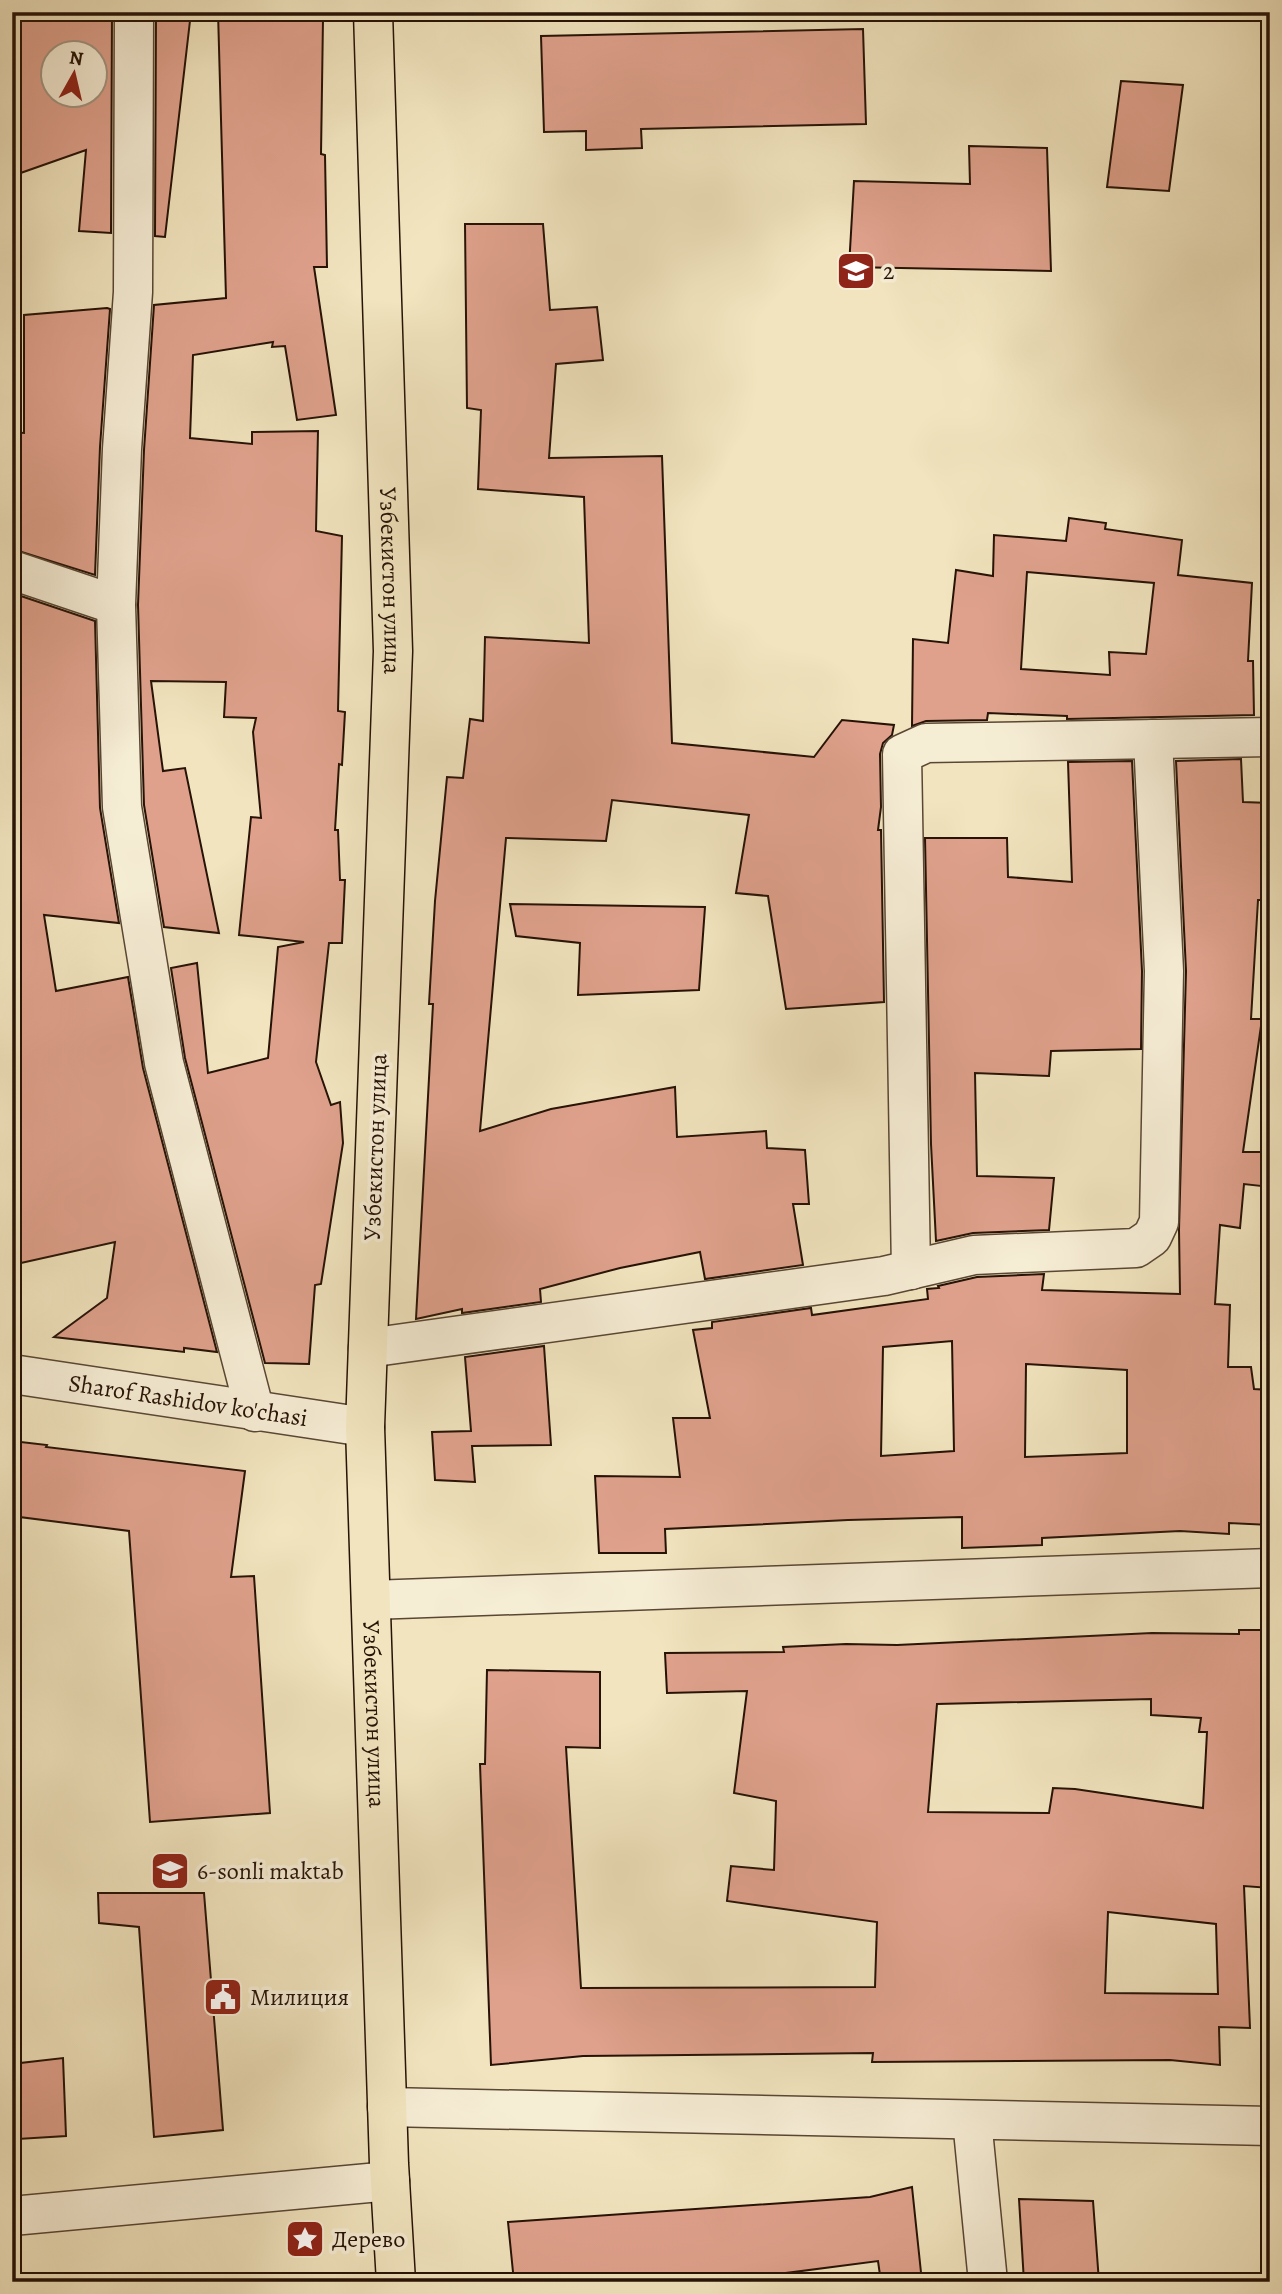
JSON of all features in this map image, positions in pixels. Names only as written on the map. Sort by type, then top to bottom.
[{"type":"main road","name":"Узбекистон улица","points":[[373,12],[393,652],[365,1427],[387,2107],[396,2282]]},
{"type":"street","points":[[134,12],[133,292],[122,449],[116,605],[122,807],[164,1063],[255,1412]]},
{"type":"street","points":[[12,570],[116,605]]},
{"type":"street","points":[[911,1270],[902,754],[926,743],[1270,737]]},
{"type":"street","points":[[368,1348],[884,1276],[974,1255],[1136,1248],[1152,1237],[1158,1222],[1164,971],[1153,739]]},
{"type":"street","name":"Sharof Rashidov ko'chasi","points":[[12,1374],[365,1427]]},
{"type":"street","points":[[371,1600],[1270,1568]]},
{"type":"street","points":[[387,2107],[1270,2126]]},
{"type":"street","points":[[972,2120],[988,2282]]},
{"type":"street","points":[[12,2216],[390,2181]]},
{"type":"building","points":[[12,12],[112,12],[111,233],[79,231],[86,150],[12,176]]},
{"type":"building","points":[[156,12],[191,12],[165,237],[155,236]]},
{"type":"building","points":[[218,12],[256,12],[255,18],[323,19],[321,154],[325,155],[327,267],[314,267],[336,415],[297,420],[285,346],[272,347],[273,342],[193,355],[190,438],[252,444],[252,432],[318,431],[316,531],[342,536],[338,711],[345,712],[335,830],[338,830],[340,880],[345,880],[342,943],[329,943],[316,1062],[331,1105],[340,1102],[343,1143],[321,1284],[315,1285],[309,1364],[265,1363],[185,1058],[171,968],[197,963],[208,1073],[268,1058],[278,947],[304,942],[239,935],[251,817],[261,818],[253,732],[256,718],[224,717],[226,682],[151,681],[163,771],[185,768],[219,933],[164,927],[144,805],[138,605],[144,450],[154,305],[226,298]]},
{"type":"building","points":[[863,29],[866,124],[641,129],[642,148],[586,150],[586,131],[544,132],[541,36]]},
{"type":"building","points":[[1121,81],[1183,85],[1169,191],[1107,187]]},
{"type":"building","points":[[969,146],[1047,148],[1051,271],[849,267],[854,181],[970,184]]},
{"type":"building","points":[[465,224],[543,224],[550,310],[597,307],[603,360],[556,364],[549,458],[662,456],[672,743],[814,757],[842,720],[894,725],[892,735],[883,743],[880,754],[881,807],[878,830],[881,830],[884,1002],[786,1009],[768,896],[736,893],[749,815],[612,800],[606,841],[506,838],[480,1131],[551,1109],[675,1087],[677,1137],[766,1131],[767,1148],[805,1150],[809,1204],[793,1204],[803,1265],[705,1279],[700,1252],[620,1268],[540,1289],[541,1302],[462,1313],[462,1309],[416,1319],[433,1004],[429,1004],[435,901],[447,777],[463,778],[470,719],[483,721],[485,637],[589,643],[584,497],[478,489],[481,410],[467,408]]},
{"type":"building","points":[[110,309],[100,447],[95,575],[12,549],[12,432],[24,433],[24,315]]},
{"type":"building","points":[[1069,518],[1106,523],[1105,529],[1182,540],[1178,575],[1252,583],[1248,661],[1253,661],[1254,715],[1067,719],[1067,716],[988,713],[987,720],[926,721],[912,726],[913,639],[948,643],[956,570],[993,576],[994,535],[1066,541]],"holes":[[[1027,572],[1154,583],[1146,654],[1109,652],[1110,675],[1021,669]]]},
{"type":"building","points":[[12,593],[95,621],[100,808],[119,923],[44,915],[56,991],[128,977],[143,1068],[217,1352],[184,1348],[184,1352],[54,1337],[107,1298],[115,1242],[12,1265]]},
{"type":"building","points":[[1241,759],[1243,802],[1270,803],[1270,900],[1258,900],[1251,1019],[1262,1019],[1243,1152],[1270,1152],[1270,1187],[1244,1184],[1240,1228],[1220,1225],[1215,1304],[1230,1305],[1228,1367],[1251,1367],[1254,1389],[1270,1390],[1270,1525],[1229,1523],[1229,1534],[1180,1531],[1042,1538],[1042,1545],[962,1548],[962,1517],[848,1520],[665,1529],[666,1553],[599,1553],[595,1476],[680,1477],[673,1418],[710,1418],[693,1330],[712,1328],[712,1322],[811,1308],[812,1315],[928,1299],[927,1289],[977,1277],[1044,1274],[1042,1290],[1180,1294],[1179,1230],[1186,971],[1176,761]],"holes":[[[952,1341],[954,1451],[881,1456],[883,1347]],[[1026,1364],[1127,1370],[1127,1453],[1025,1457]]]},
{"type":"building","points":[[1132,761],[1142,971],[1141,1049],[1051,1051],[1049,1076],[975,1073],[977,1176],[1054,1178],[1049,1230],[973,1233],[936,1241],[931,1144],[925,838],[1007,838],[1008,877],[1072,882],[1068,762]]},
{"type":"building","points":[[510,904],[705,907],[699,990],[578,995],[580,943],[516,936]]},
{"type":"building","points":[[544,1346],[551,1445],[472,1446],[475,1482],[435,1480],[432,1432],[471,1431],[465,1357]]},
{"type":"building","points":[[12,1441],[245,1471],[231,1577],[254,1576],[270,1813],[150,1822],[129,1531],[12,1516]]},
{"type":"building","points":[[1239,1630],[1270,1630],[1270,1888],[1244,1886],[1250,2028],[1219,2027],[1220,2065],[1170,2060],[872,2062],[873,2053],[583,2056],[491,2065],[480,1764],[485,1764],[487,1670],[600,1672],[600,1748],[566,1747],[581,1988],[875,1987],[877,1922],[727,1901],[731,1866],[774,1870],[776,1801],[734,1793],[747,1691],[667,1693],[665,1653],[784,1652],[783,1647],[897,1645],[1152,1633],[1239,1634]],"holes":[[[1151,1699],[1151,1715],[1201,1718],[1199,1732],[1207,1732],[1203,1808],[1053,1788],[1049,1813],[928,1812],[937,1704]],[[1108,1912],[1216,1924],[1218,1994],[1105,1993]]]},
{"type":"building","points":[[98,1893],[204,1893],[223,2130],[154,2137],[139,1927],[99,1923]]},
{"type":"building","points":[[63,2058],[66,2136],[18,2139],[12,2064]]},
{"type":"building","points":[[912,2187],[922,2282],[881,2282],[878,2261],[717,2282],[514,2282],[508,2222],[870,2197]]},
{"type":"building","points":[[1019,2199],[1093,2201],[1099,2282],[1024,2282]]},
{"type":"place","name":"2","points":[[856,271]]},
{"type":"place","name":"6-sonli maktab","points":[[170,1871]]},
{"type":"place","name":"Милиция","points":[[223,1997]]},
{"type":"place","name":"Дерево","points":[[305,2239]]}]
